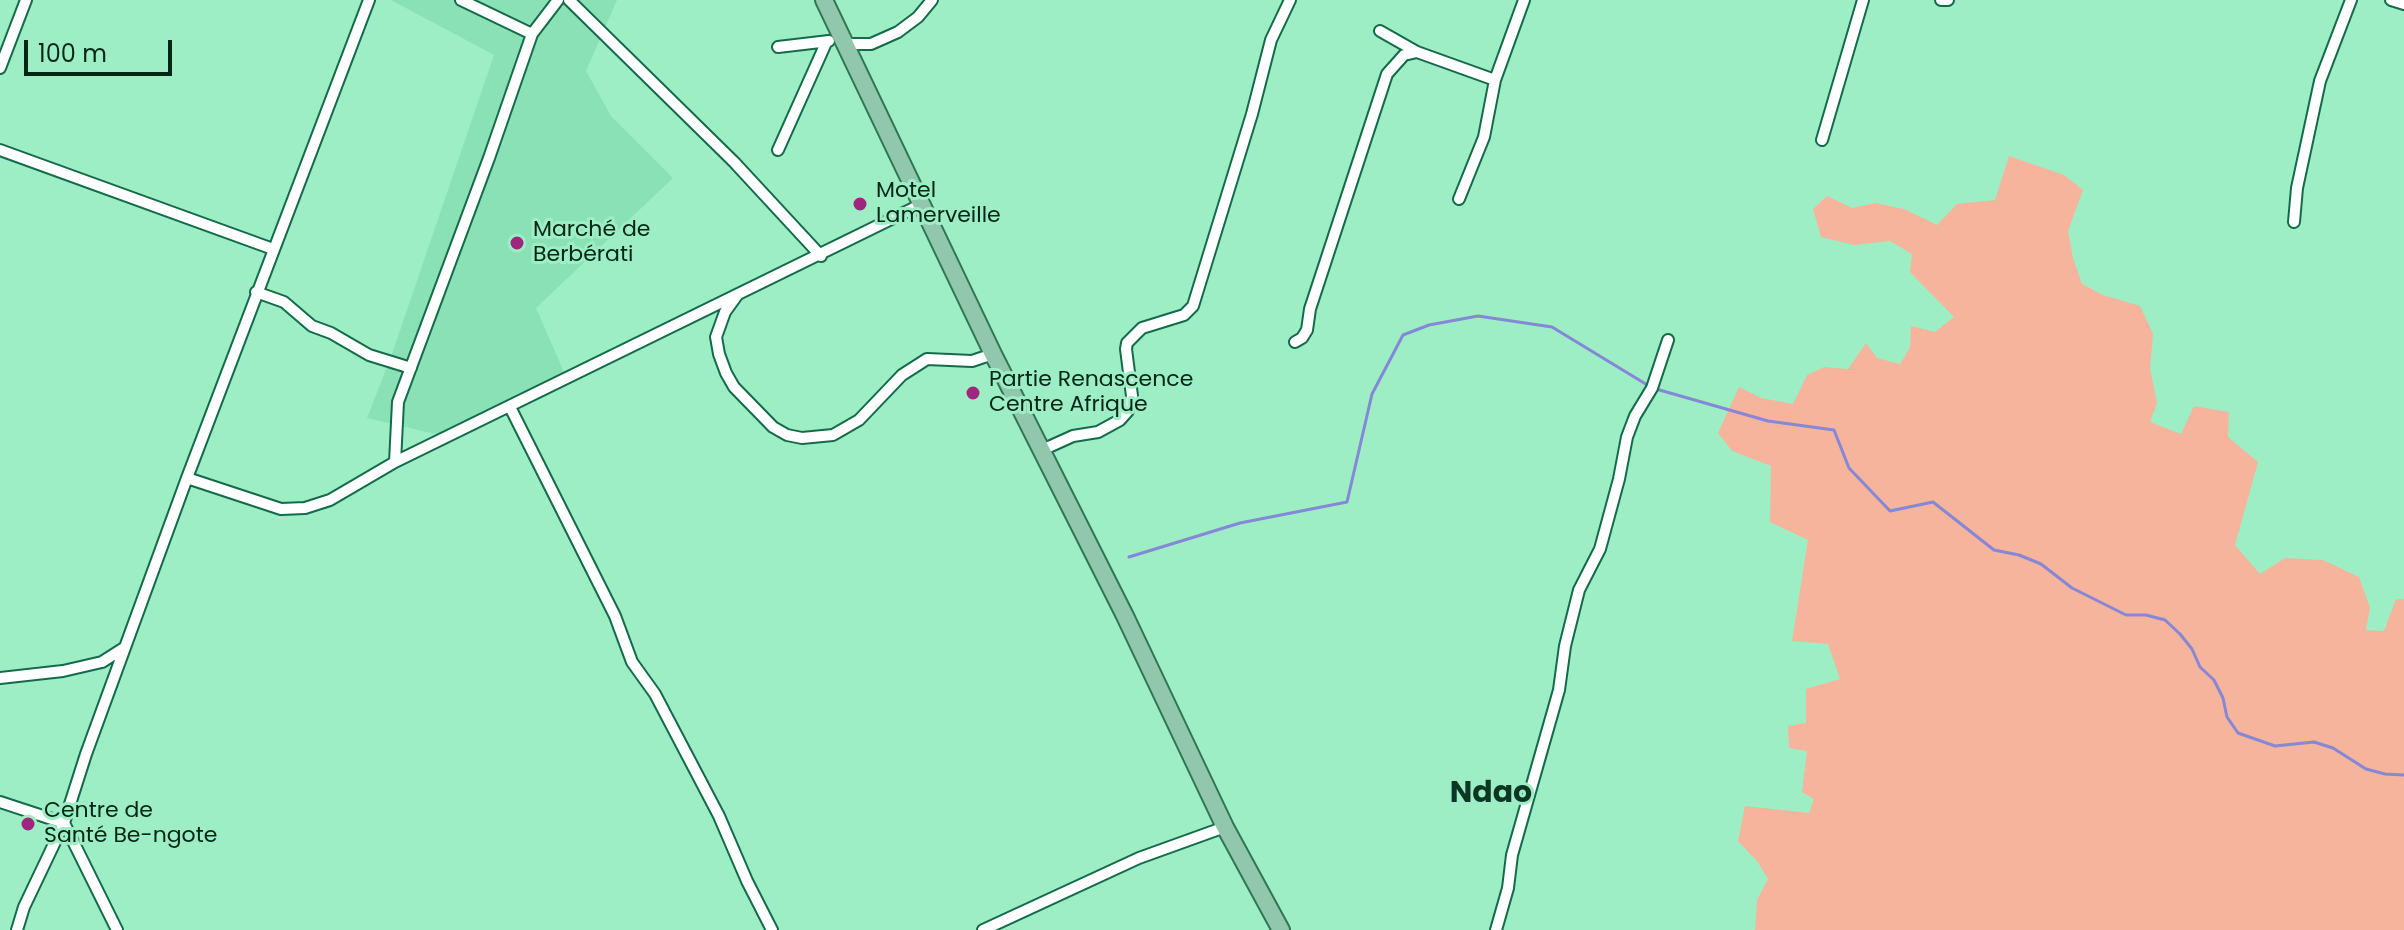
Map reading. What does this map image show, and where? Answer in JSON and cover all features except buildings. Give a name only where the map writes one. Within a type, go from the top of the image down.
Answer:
[{"type":"main road","points":[[824,0],[920,205],[1151,669],[1225,827],[1281,930]]},
{"type":"street","points":[[0,68],[26,0]]},
{"type":"street","points":[[17,930],[24,907],[64,823],[86,754],[187,478],[369,0]]},
{"type":"street","points":[[461,0],[532,34]]},
{"type":"street","points":[[395,462],[398,402],[532,34],[558,0]]},
{"type":"street","points":[[569,0],[726,153],[821,256]]},
{"type":"street","points":[[778,47],[843,39],[871,44],[898,32],[918,17],[932,0]]},
{"type":"street","points":[[1042,450],[1073,436],[1098,432],[1120,420],[1128,411],[1132,396],[1127,343],[1142,328],[1184,315],[1193,306],[1248,129],[1271,40],[1290,0]]},
{"type":"street","points":[[1459,199],[1484,137],[1495,80],[1524,0]]},
{"type":"street","points":[[1822,140],[1863,0]]},
{"type":"street","points":[[1941,0],[1948,0]]},
{"type":"street","points":[[2294,222],[2297,188],[2320,81],[2351,0]]},
{"type":"street","points":[[2391,0],[2404,4]]},
{"type":"street","points":[[1380,31],[1417,52],[1495,80]]},
{"type":"street","points":[[778,150],[826,43]]},
{"type":"street","points":[[1295,342],[1307,330],[1310,309],[1387,74],[1404,55],[1417,52]]},
{"type":"street","points":[[0,150],[273,249]]},
{"type":"street","points":[[187,478],[281,509],[305,508],[330,500],[395,462],[920,205]]},
{"type":"street","points":[[256,292],[284,302],[312,326],[369,355],[411,368]]},
{"type":"street","points":[[739,293],[725,312],[716,337],[719,354],[734,387],[773,427],[787,435],[802,438],[833,435],[859,420],[902,375],[927,359],[972,361],[993,354]]},
{"type":"street","points":[[1496,930],[1508,888],[1512,855],[1559,690],[1565,646],[1579,590],[1600,549],[1627,437],[1635,416],[1652,388],[1668,340]]},
{"type":"street","points":[[510,407],[615,616],[632,662],[655,694],[719,816],[772,930]]},
{"type":"street","points":[[0,678],[63,671],[102,662],[125,647]]},
{"type":"street","points":[[0,802],[64,823],[117,930]]},
{"type":"street","points":[[983,930],[1139,858],[1225,827]]},
{"type":"shaded area","name":"Marché de Berbérati","points":[[391,0],[617,0],[586,71],[611,116],[673,178],[536,308],[564,372],[448,437],[367,418],[392,354],[494,55]]},
{"type":"shaded area","points":[[2009,156],[2064,175],[2083,190],[2068,231],[2073,258],[2082,284],[2103,295],[2140,306],[2153,334],[2150,368],[2157,403],[2150,422],[2181,434],[2194,406],[2229,412],[2228,437],[2258,462],[2235,545],[2260,574],[2285,558],[2323,560],[2359,577],[2370,608],[2366,630],[2384,631],[2396,599],[2404,599],[2404,930],[1755,930],[1757,900],[1768,879],[1757,861],[1738,841],[1745,806],[1809,813],[1814,799],[1802,792],[1807,751],[1789,748],[1788,726],[1806,723],[1806,689],[1840,679],[1828,644],[1792,641],[1808,540],[1770,522],[1771,466],[1732,451],[1718,433],[1739,387],[1761,398],[1793,404],[1807,375],[1824,367],[1848,369],[1866,343],[1877,358],[1900,364],[1910,347],[1911,326],[1935,332],[1954,317],[1910,272],[1912,254],[1890,241],[1854,245],[1821,237],[1813,209],[1827,196],[1852,208],[1875,203],[1904,209],[1937,225],[1957,204],[1995,200]]},
{"type":"waterway","points":[[1129,557],[1240,523],[1347,502],[1372,394],[1403,335],[1429,325],[1478,316],[1552,327],[1649,386]]},
{"type":"waterway","points":[[1656,389],[1768,421],[1834,430],[1849,468],[1890,511],[1933,502],[1994,550],[2041,564],[2072,588],[2126,615],[2146,615],[2165,620],[2180,634],[2192,649],[2200,667],[2214,680],[2223,698],[2227,717],[2238,733],[2275,746],[2314,742],[2333,748],[2366,769],[2404,775]]},
{"type":"place","name":"Motel Lamerveille","points":[[860,204]]},
{"type":"place","name":"Marché de Berbérati","points":[[517,243]]},
{"type":"place","name":"Partie Renascence Centre Afrique","points":[[973,393]]},
{"type":"place","name":"Centre de Santé Be-ngote","points":[[28,824]]},
{"type":"district","name":"Ndao","points":[[1491,794]]}]
